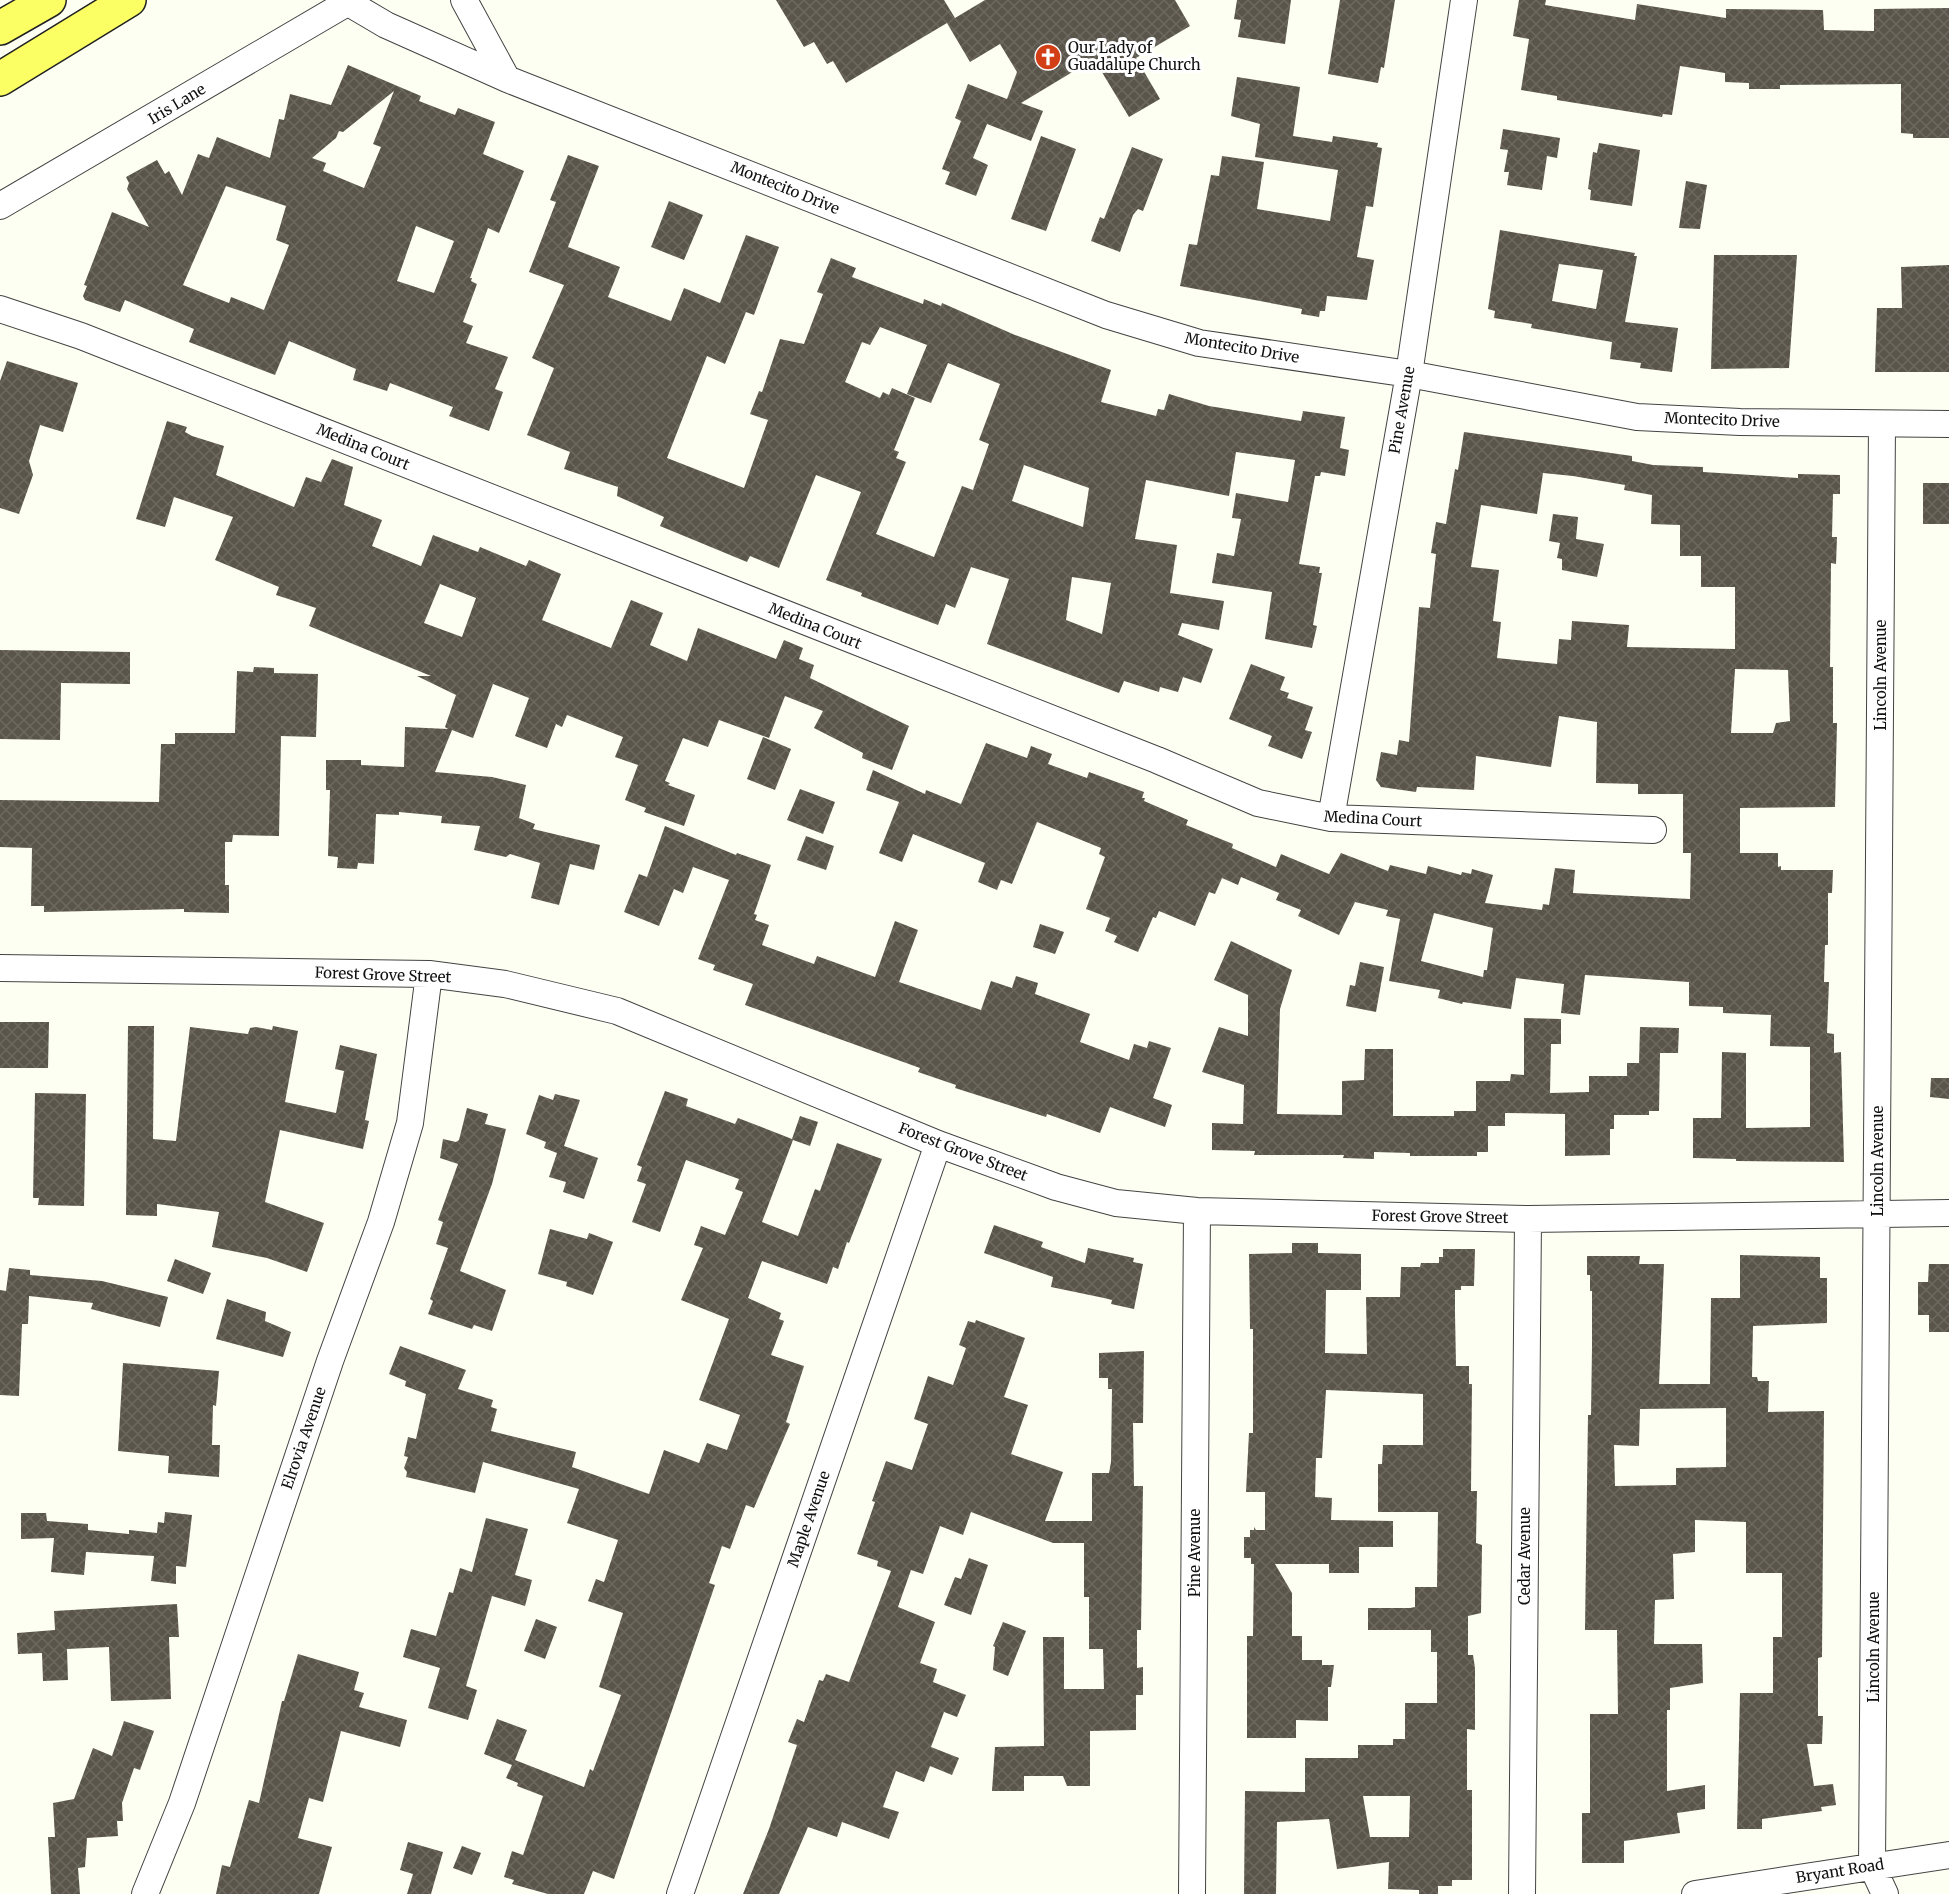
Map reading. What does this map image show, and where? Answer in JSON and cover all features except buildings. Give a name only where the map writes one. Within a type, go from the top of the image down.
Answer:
[{"type":"main road","points":[[0,28],[49,0]]},
{"type":"main road","points":[[0,79],[129,0]]},
{"type":"street","points":[[464,0],[507,78]]},
{"type":"street","name":"Pine Avenue","points":[[1331,818],[1409,374],[1464,0]]},
{"type":"street","name":"Montecito Drive","points":[[350,1],[386,25],[507,78],[1106,315],[1199,343],[1409,374],[1637,417],[1740,422],[1949,424]]},
{"type":"street","name":"Iris Lane","points":[[0,206],[350,1]]},
{"type":"street","name":"Medina Court","points":[[0,309],[124,353],[1157,760],[1258,803],[1331,818],[1653,830]]},
{"type":"street","name":"Lincoln Avenue","points":[[1882,424],[1872,1866],[1885,1894]]},
{"type":"street","name":"Forest Grove Street","points":[[0,968],[429,974],[505,984],[617,1011],[938,1144],[1056,1187],[1116,1203],[1197,1211],[1528,1219],[1877,1213],[1949,1214]]},
{"type":"street","name":"Elrovia Avenue","points":[[146,1894],[182,1803],[330,1361],[381,1222],[410,1123],[429,974]]},
{"type":"street","name":"Maple Avenue","points":[[680,1894],[938,1144]]},
{"type":"street","name":"Pine Avenue","points":[[1192,1894],[1197,1211]]},
{"type":"street","name":"Cedar Avenue","points":[[1522,1894],[1528,1219]]},
{"type":"street","name":"Bryant Road","points":[[1695,1894],[1949,1855]]},
{"type":"place","name":"Our Lady of Guadalupe Church","points":[[1048,57]]}]
